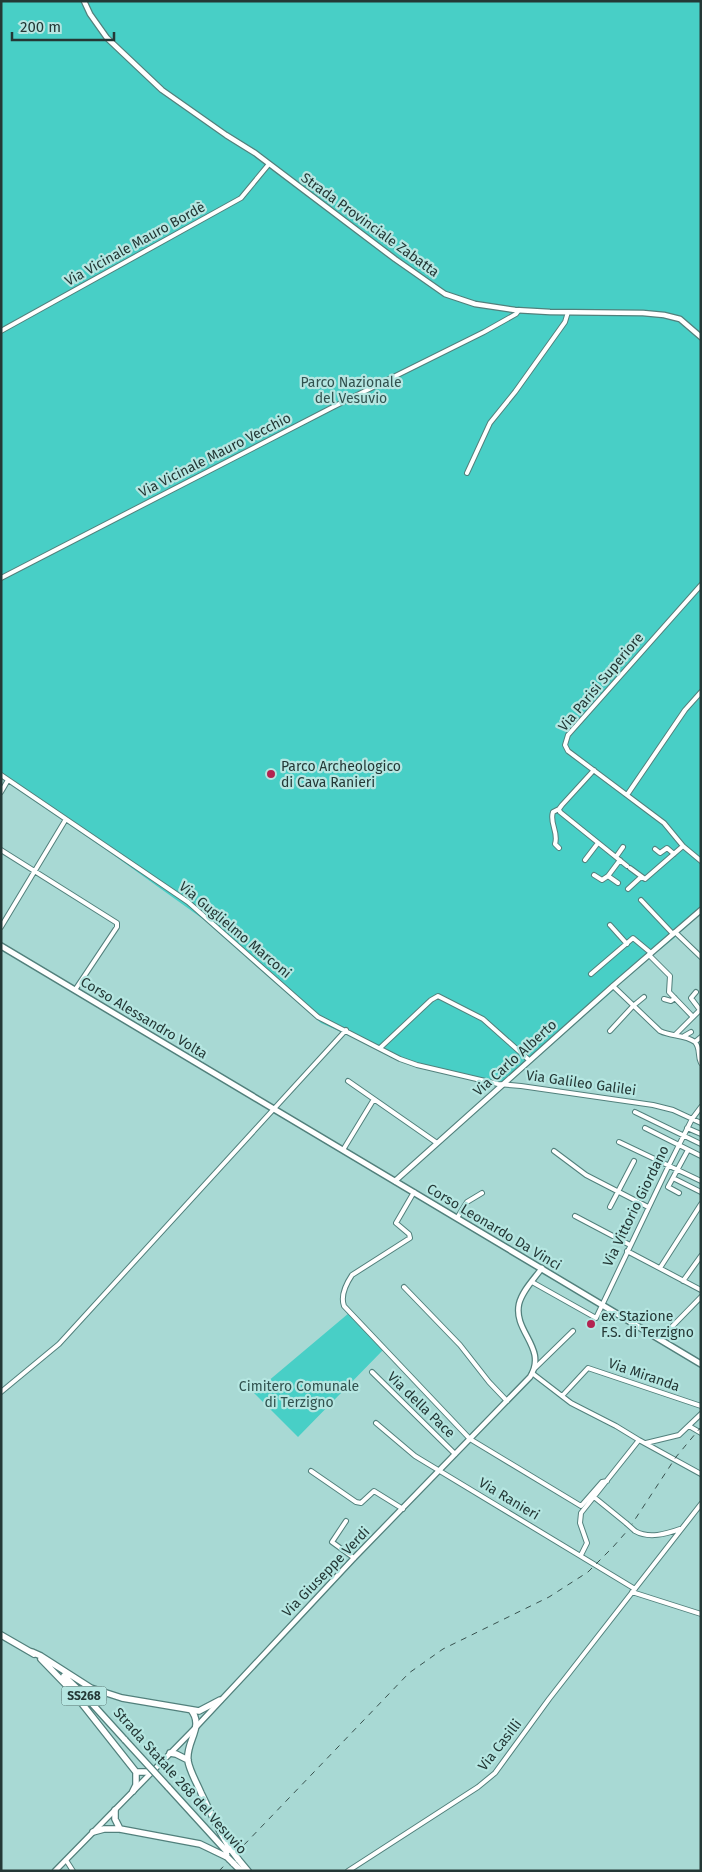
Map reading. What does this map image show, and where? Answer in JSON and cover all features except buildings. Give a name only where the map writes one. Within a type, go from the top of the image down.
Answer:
[{"type":"highway","name":"Strada Statale 268 del Vesuvio","points":[[1,1636],[32,1652],[78,1689],[229,1854]]},
{"type":"highway","points":[[32,1652],[78,1681],[106,1694],[199,1711],[220,1700]]},
{"type":"highway","points":[[39,1657],[72,1691],[136,1772],[136,1785],[133,1791]]},
{"type":"highway","points":[[190,1710],[195,1716],[196,1726],[190,1742],[188,1760],[229,1854],[244,1871]]},
{"type":"highway","points":[[170,1753],[188,1760]]},
{"type":"highway","points":[[136,1772],[152,1772]]},
{"type":"highway","points":[[115,1810],[114,1819],[120,1829]]},
{"type":"highway","points":[[93,1832],[104,1829],[120,1829],[200,1844],[229,1854]]},
{"type":"main road","name":"Corso Alessandro Volta","points":[[1,946],[274,1109]]},
{"type":"main road","name":"Corso Leonardo Da Vinci","points":[[274,1109],[701,1364]]},
{"type":"street","name":"Strada Provinciale Zabatta","points":[[84,1],[90,14],[107,38],[162,90],[269,164],[395,259],[445,294],[475,304],[519,310],[664,314],[680,319],[701,336]]},
{"type":"street","name":"Via Vicinale Mauro Bordè","points":[[1,331],[241,198],[269,164]]},
{"type":"street","name":"Via Vicinale Mauro Vecchio","points":[[1,578],[333,407],[484,332],[516,314],[519,310]]},
{"type":"street","points":[[467,473],[490,422],[515,392],[565,322],[568,312]]},
{"type":"street","name":"Via Parisi Superiore","points":[[700,859],[683,846],[664,823],[568,751],[565,745],[568,735],[701,585]]},
{"type":"street","points":[[627,795],[685,710],[701,692]]},
{"type":"street","points":[[559,848],[555,844],[556,829],[552,819],[553,812],[559,809],[594,770]]},
{"type":"street","name":"Via Guglielmo Marconi","points":[[1,775],[188,902],[318,1016],[380,1048]]},
{"type":"street","points":[[1,792],[8,780]]},
{"type":"street","points":[[559,809],[563,815],[645,879],[683,846]]},
{"type":"street","points":[[1,927],[66,819]]},
{"type":"street","points":[[585,860],[598,843]]},
{"type":"street","points":[[655,849],[660,853],[668,846],[674,854]]},
{"type":"street","points":[[616,857],[623,847]]},
{"type":"street","points":[[1,850],[36,870],[117,923],[117,927],[75,990]]},
{"type":"street","points":[[594,875],[602,880],[608,876],[620,860]]},
{"type":"street","points":[[608,876],[618,883]]},
{"type":"street","points":[[628,889],[641,877]]},
{"type":"street","points":[[641,900],[701,957]]},
{"type":"street","name":"Via Carlo Alberto","points":[[395,1181],[502,1084],[701,910]]},
{"type":"street","points":[[610,925],[627,944]]},
{"type":"street","points":[[591,974],[634,938],[670,976],[668,990],[692,1017]]},
{"type":"street","points":[[613,986],[660,1031],[666,1034],[684,1036],[695,1042],[699,1048],[701,1063]]},
{"type":"street","points":[[675,1035],[700,1010],[691,998],[696,992]]},
{"type":"street","points":[[380,1048],[438,996],[483,1019],[530,1060]]},
{"type":"street","points":[[610,1031],[644,997]]},
{"type":"street","points":[[664,999],[672,1001],[675,998]]},
{"type":"street","points":[[681,1013],[684,1009]]},
{"type":"street","points":[[1,1392],[59,1344],[346,1030]]},
{"type":"street","points":[[684,1036],[691,1032]]},
{"type":"street","points":[[695,1042],[701,1037]]},
{"type":"street","name":"Via Galileo Galilei","points":[[380,1048],[400,1059],[417,1065],[502,1084],[653,1105],[673,1110],[701,1123]]},
{"type":"street","points":[[348,1081],[437,1143]]},
{"type":"street","points":[[343,1150],[374,1099]]},
{"type":"street","name":"Via Vittorio Giordano","points":[[602,1304],[668,1165],[692,1119],[701,1107]]},
{"type":"street","points":[[635,1112],[701,1144]]},
{"type":"street","points":[[645,1128],[700,1155]]},
{"type":"street","points":[[687,1128],[701,1134]]},
{"type":"street","points":[[619,1142],[701,1181]]},
{"type":"street","name":"Via Vittorio Giordano","points":[[679,1193],[668,1187],[688,1150]]},
{"type":"street","points":[[554,1151],[586,1175],[648,1207]]},
{"type":"street","points":[[610,1207],[634,1161]]},
{"type":"street","points":[[673,1178],[701,1192]]},
{"type":"street","points":[[414,1192],[396,1222],[410,1234],[408,1240],[352,1275],[347,1282],[343,1303],[348,1311],[470,1439],[581,1506],[602,1482],[607,1481]]},
{"type":"street","points":[[458,1218],[467,1202],[482,1193]]},
{"type":"street","points":[[660,1268],[701,1204]]},
{"type":"street","points":[[575,1216],[630,1245]]},
{"type":"street","points":[[627,1251],[701,1290]]},
{"type":"street","points":[[683,1281],[701,1256]]},
{"type":"street","points":[[533,1371],[536,1355],[519,1318],[518,1311],[520,1300],[542,1268]]},
{"type":"street","points":[[532,1282],[596,1318],[602,1304]]},
{"type":"street","points":[[404,1286],[460,1345],[489,1382],[507,1401]]},
{"type":"street","points":[[660,1339],[701,1298]]},
{"type":"street","points":[[533,1371],[573,1331]]},
{"type":"street","name":"Via Miranda","points":[[562,1396],[588,1368],[701,1406]]},
{"type":"street","points":[[533,1371],[571,1403],[701,1474]]},
{"type":"street","name":"Via Giuseppe Verdi","points":[[55,1871],[507,1401],[533,1371]]},
{"type":"street","name":"Via della Pace","points":[[372,1372],[456,1454]]},
{"type":"street","points":[[646,1443],[676,1436],[701,1414]]},
{"type":"street","name":"Via Ranieri","points":[[376,1423],[409,1452],[581,1555],[633,1591],[701,1614]]},
{"type":"street","points":[[689,1426],[701,1433]]},
{"type":"street","points":[[581,1555],[587,1543],[580,1523],[581,1513],[639,1440]]},
{"type":"street","points":[[311,1471],[356,1502],[361,1503],[374,1491],[403,1509]]},
{"type":"street","points":[[594,1496],[635,1531],[645,1535],[652,1536],[682,1528]]},
{"type":"street","name":"Via Casilli","points":[[348,1871],[478,1787],[495,1773],[549,1699],[701,1504]]},
{"type":"street","points":[[696,1510],[701,1514]]},
{"type":"street","points":[[346,1521],[332,1542],[354,1558]]},
{"type":"street","points":[[66,1860],[72,1871]]},
{"type":"green space","name":"Parco Nazionale del Vesuvio","points":[[1,1],[701,1],[701,913],[673,939],[615,986],[614,990],[504,1085],[494,1085],[393,1058],[379,1049],[321,1023],[203,919],[1,778]]},
{"type":"green space","name":"Cimitero Comunale di Terzigno","points":[[349,1313],[384,1349],[298,1437],[254,1393]]},
{"type":"railway","points":[[219,1871],[409,1673],[443,1649],[549,1597],[588,1572],[628,1530],[676,1457],[701,1427]]},
{"type":"place","name":"Parco Archeologico di Cava Ranieri","points":[[271,774]]},
{"type":"place","name":"ex Stazione F.S. di Terzigno","points":[[591,1324]]}]
